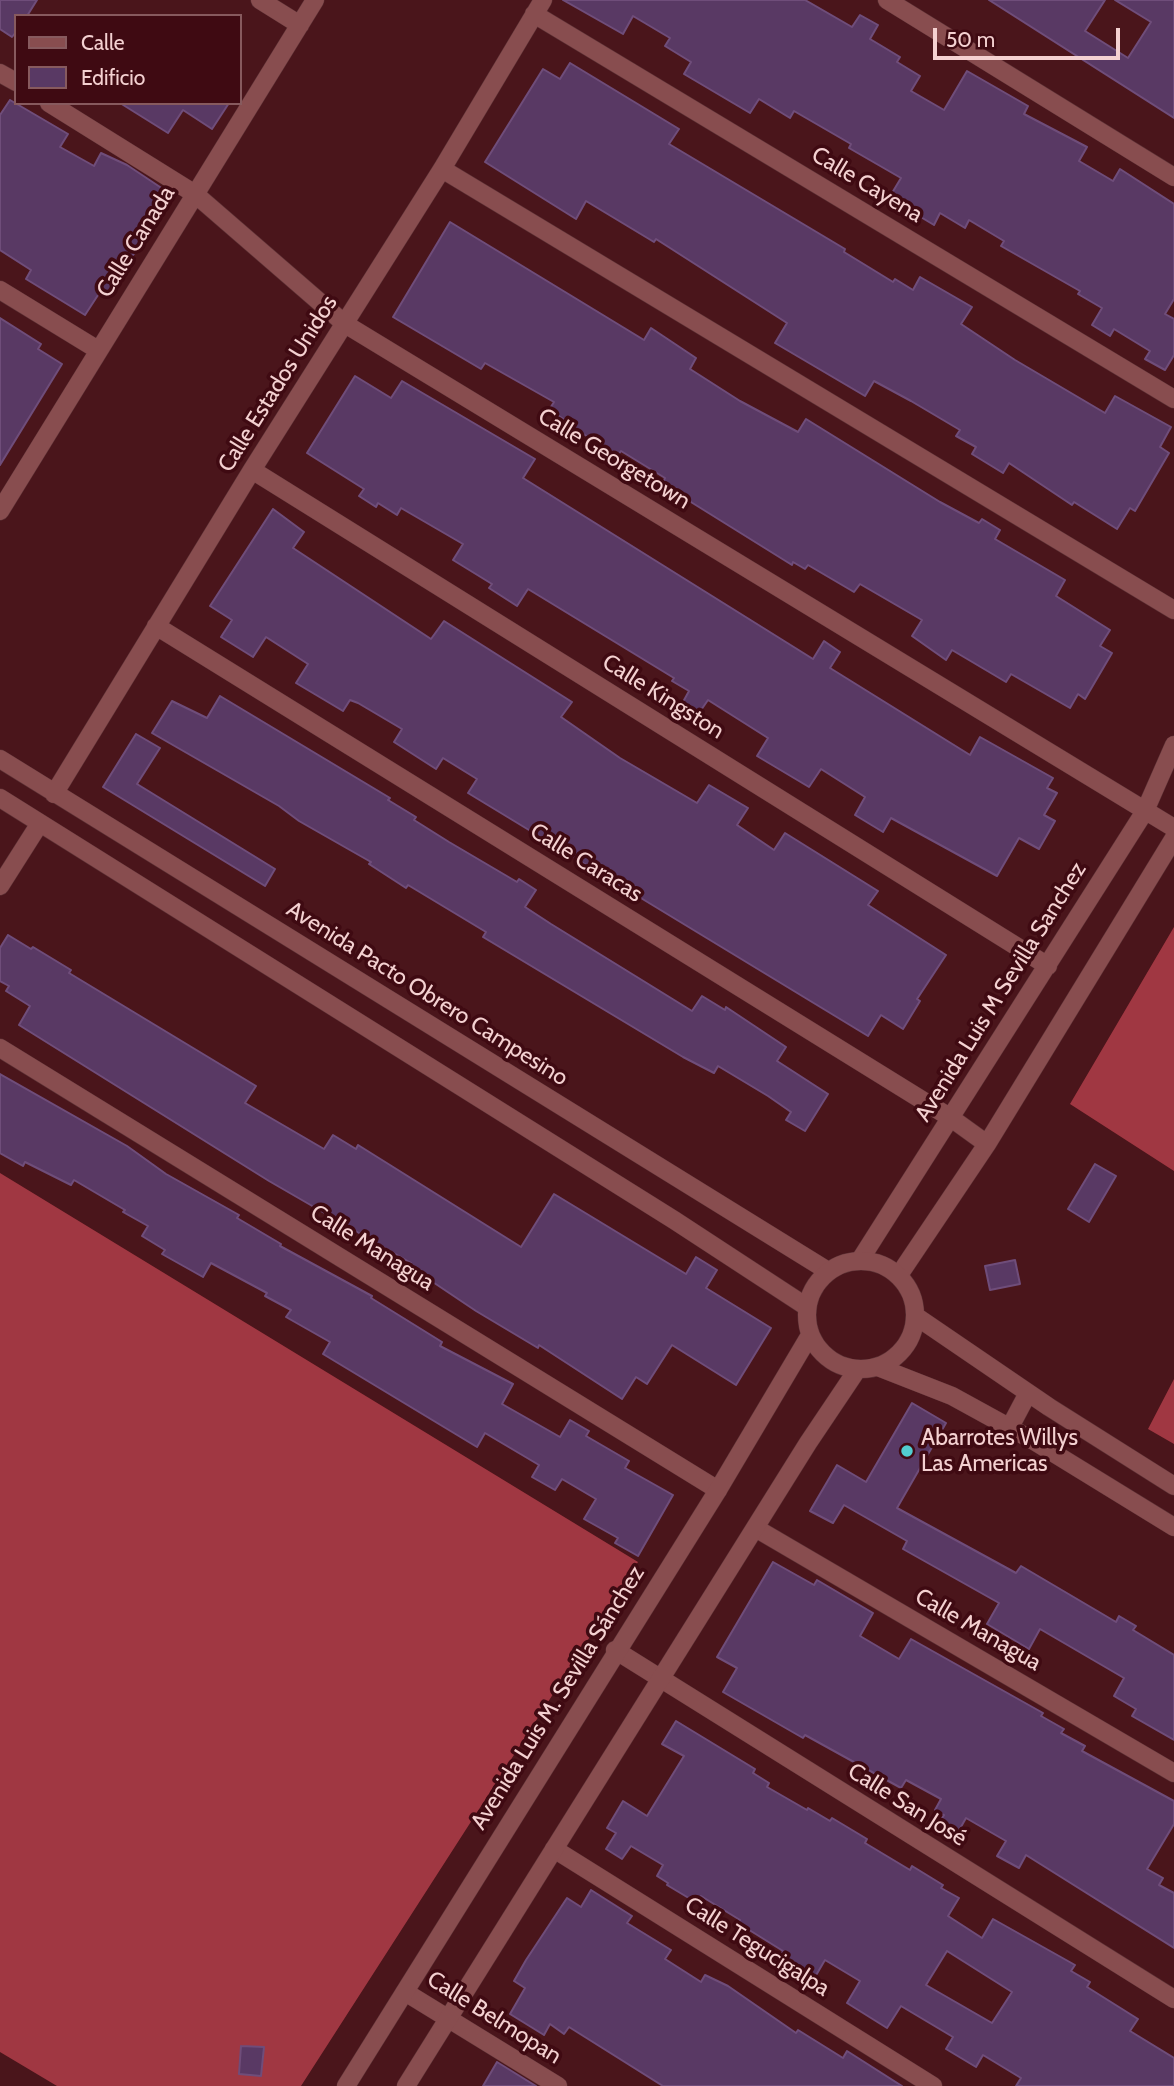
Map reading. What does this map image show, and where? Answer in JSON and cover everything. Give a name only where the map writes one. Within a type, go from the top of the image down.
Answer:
[{"type":"street","points":[[260,0],[300,25]]},
{"type":"street","name":"Calle Canada","points":[[0,511],[315,0]]},
{"type":"street","points":[[887,0],[1174,177]]},
{"type":"street","name":"Calle Estados Unidos","points":[[54,794],[252,470],[442,169],[539,7]]},
{"type":"street","name":"Calle Cayena","points":[[539,7],[1174,398]]},
{"type":"street","name":"Calle Georgetown","points":[[52,105],[195,194],[345,324],[1174,828]]},
{"type":"street","points":[[442,169],[1174,610]]},
{"type":"street","points":[[0,290],[98,350]]},
{"type":"street","name":"Calle Kingston","points":[[252,470],[1048,966]]},
{"type":"street","name":"Calle Caracas","points":[[156,626],[951,1118],[987,1144]]},
{"type":"street","name":"Avenida Luis M Sevilla Sanchez","points":[[860,1260],[1144,811],[1174,745]]},
{"type":"street","name":"Avenida Pacto Obrero Campesino","points":[[0,760],[828,1271]]},
{"type":"street","points":[[0,799],[674,1220],[807,1307]]},
{"type":"street","points":[[0,886],[40,823]]},
{"type":"street","points":[[899,1275],[987,1144],[1174,838]]},
{"type":"street","name":"Calle Managua","points":[[0,1048],[718,1490]]},
{"type":"street","points":[[860,1260],[881,1263],[899,1275],[913,1294],[917,1317],[911,1339],[897,1357],[878,1367],[858,1370],[837,1364],[821,1352],[810,1335],[807,1307],[814,1287],[828,1271],[843,1263],[860,1260]]},
{"type":"street","points":[[917,1317],[1028,1393],[1174,1486]]},
{"type":"street","name":"Avenida Luis M. Sevilla Sánchez","points":[[346,2086],[615,1650],[718,1490],[810,1335]]},
{"type":"street","points":[[878,1367],[952,1396],[1010,1427],[1174,1527]]},
{"type":"street","points":[[406,2086],[757,1529],[808,1443],[858,1370]]},
{"type":"street","points":[[1010,1427],[1028,1393]]},
{"type":"street","name":"Calle Managua","points":[[757,1529],[1174,1773]]},
{"type":"street","name":"Calle San José","points":[[615,1650],[1174,1999]]},
{"type":"street","name":"Calle Tegucigalpa","points":[[554,1849],[933,2086]]},
{"type":"street","name":"Calle Belmopan","points":[[405,1992],[558,2086]]},
{"type":"shaded area","points":[[1174,927],[1174,1171],[1070,1104]]},
{"type":"shaded area","points":[[0,1173],[638,1562],[301,2086],[57,2086],[0,2052]]},
{"type":"shaded area","points":[[1174,1379],[1174,1444],[1148,1429]]},
{"type":"building","points":[[0,0],[37,0],[28,14],[14,14],[12,37],[0,29]]},
{"type":"building","points":[[563,0],[805,0],[852,27],[860,15],[878,25],[870,39],[900,57],[897,62],[920,76],[911,91],[944,110],[967,71],[1028,106],[1024,114],[1087,147],[1079,161],[1113,181],[1120,169],[1174,204],[1174,299],[1165,314],[1174,319],[1174,355],[1165,370],[1145,359],[1150,351],[1114,329],[1110,336],[1092,325],[1102,308],[1078,294],[1080,291],[1001,246],[1004,241],[969,220],[965,228],[940,213],[934,225],[889,198],[901,178],[849,148],[851,144],[794,111],[790,118],[759,99],[750,113],[684,74],[691,62],[665,46],[670,38],[633,16],[623,34]]},
{"type":"building","points":[[989,0],[1105,0],[1085,31],[1128,58],[1151,22],[1115,0],[1174,0],[1174,118]]},
{"type":"building","points":[[570,63],[679,129],[669,144],[845,249],[844,252],[893,282],[895,279],[913,290],[920,277],[972,307],[961,324],[1015,360],[1105,413],[1115,396],[1171,427],[1160,447],[1169,453],[1135,511],[1130,508],[1117,529],[1074,502],[1072,505],[1009,463],[1003,473],[972,454],[976,447],[956,436],[960,430],[911,401],[874,381],[865,396],[775,343],[787,323],[656,239],[654,242],[586,201],[576,219],[485,162],[543,69],[560,79]]},
{"type":"building","points":[[10,100],[14,105],[19,105],[68,134],[60,147],[94,166],[101,153],[127,165],[163,189],[147,214],[154,219],[125,269],[107,297],[100,292],[85,315],[26,279],[31,270],[0,250],[0,115]]},
{"type":"building","points":[[123,105],[228,105],[212,129],[183,110],[168,133]]},
{"type":"building","points":[[450,222],[644,340],[651,328],[696,358],[690,369],[740,401],[798,432],[806,419],[940,502],[979,523],[982,519],[1000,530],[995,539],[1065,580],[1056,596],[1110,630],[1100,646],[1112,653],[1085,699],[1078,694],[1070,708],[1011,674],[1006,682],[952,650],[946,660],[912,636],[922,620],[860,584],[854,592],[808,565],[805,569],[793,562],[792,565],[662,484],[665,478],[621,451],[618,455],[565,423],[567,421],[549,410],[554,402],[485,363],[481,369],[393,317]]},
{"type":"building","points":[[0,318],[41,344],[38,349],[62,364],[0,465]]},
{"type":"building","points":[[355,376],[391,398],[402,381],[535,459],[523,478],[813,659],[824,641],[840,652],[830,668],[970,755],[980,737],[1053,778],[1047,788],[1057,793],[1044,815],[1055,821],[1039,849],[1019,838],[997,876],[891,818],[883,832],[855,815],[865,797],[821,769],[809,787],[757,756],[768,738],[708,700],[699,713],[683,702],[689,691],[672,681],[674,678],[528,589],[517,606],[489,588],[492,584],[453,560],[463,544],[401,508],[397,515],[378,503],[376,507],[359,496],[364,489],[307,453]]},
{"type":"building","points":[[273,509],[304,532],[293,548],[431,639],[444,621],[572,702],[561,717],[620,758],[697,803],[709,785],[748,808],[737,825],[774,850],[785,833],[878,891],[868,905],[946,955],[917,999],[920,1001],[903,1029],[881,1015],[868,1036],[468,793],[477,779],[443,758],[436,769],[394,742],[402,729],[350,700],[343,711],[296,683],[308,664],[266,637],[253,657],[221,637],[232,620],[210,606]]},
{"type":"building","points":[[220,696],[390,798],[388,800],[416,817],[414,820],[449,842],[517,882],[519,879],[536,890],[525,907],[551,924],[692,1011],[702,996],[725,1010],[726,1007],[786,1047],[777,1061],[828,1094],[805,1131],[786,1120],[791,1112],[768,1096],[718,1066],[714,1073],[683,1057],[483,937],[486,932],[408,885],[406,888],[369,864],[371,862],[152,733],[172,701],[207,718]]},
{"type":"building","points":[[136,734],[160,748],[137,784],[275,869],[265,886],[103,787]]},
{"type":"building","points":[[8,935],[71,970],[69,973],[256,1086],[245,1103],[324,1149],[333,1135],[356,1149],[358,1145],[521,1247],[554,1194],[686,1274],[696,1257],[717,1270],[706,1288],[771,1328],[736,1385],[672,1345],[647,1384],[636,1377],[622,1399],[539,1345],[538,1348],[476,1311],[409,1266],[411,1263],[269,1181],[19,1025],[30,1006],[6,991],[9,986],[0,981],[0,948]]},
{"type":"building","points":[[0,1074],[127,1146],[166,1174],[239,1215],[237,1218],[281,1244],[280,1246],[372,1296],[371,1298],[442,1342],[440,1346],[513,1384],[502,1404],[560,1437],[570,1420],[589,1431],[586,1436],[629,1461],[625,1468],[673,1495],[638,1556],[615,1543],[618,1538],[584,1519],[596,1499],[562,1479],[555,1490],[532,1477],[539,1465],[485,1433],[477,1447],[323,1354],[330,1342],[286,1317],[291,1310],[265,1296],[267,1293],[211,1263],[203,1277],[162,1254],[165,1250],[142,1236],[148,1226],[123,1212],[125,1210],[74,1180],[71,1185],[25,1162],[23,1166],[0,1153]]},
{"type":"building","points":[[1095,1164],[1116,1176],[1089,1222],[1068,1209]]},
{"type":"building","points":[[1015,1260],[1020,1284],[990,1290],[985,1266]]},
{"type":"building","points":[[912,1403],[946,1423],[897,1508],[1016,1573],[1021,1566],[1116,1622],[1119,1616],[1136,1626],[1133,1630],[1174,1655],[1174,1740],[1132,1716],[1136,1709],[1114,1696],[1124,1678],[1040,1629],[1029,1649],[987,1624],[999,1603],[903,1549],[907,1541],[844,1505],[833,1523],[810,1511],[837,1465],[866,1482]]},
{"type":"building","points":[[773,1562],[814,1585],[817,1580],[873,1613],[860,1636],[899,1659],[911,1639],[1043,1713],[1041,1716],[1064,1729],[1061,1733],[1085,1746],[1082,1751],[1174,1801],[1174,1824],[1147,1869],[1163,1878],[1159,1885],[1174,1893],[1174,1948],[1026,1855],[1019,1868],[997,1856],[1006,1841],[966,1818],[953,1841],[935,1830],[944,1815],[935,1810],[941,1799],[906,1780],[901,1788],[805,1735],[803,1738],[723,1692],[737,1668],[717,1657]]},
{"type":"building","points":[[676,1721],[755,1769],[753,1773],[769,1783],[767,1787],[830,1821],[832,1818],[867,1839],[865,1843],[910,1870],[912,1866],[943,1885],[941,1888],[959,1898],[948,1916],[982,1938],[993,1919],[1075,1965],[1071,1971],[1090,1982],[1087,1987],[1138,2019],[1130,2031],[1174,2058],[1174,2086],[1016,2086],[1021,2078],[983,2055],[976,2067],[946,2049],[953,2037],[901,2006],[887,2028],[847,2003],[860,1981],[825,1960],[815,1977],[780,1956],[783,1951],[738,1923],[740,1920],[701,1896],[697,1903],[667,1885],[668,1883],[657,1876],[663,1865],[631,1846],[622,1859],[606,1849],[616,1833],[607,1828],[623,1801],[647,1816],[684,1756],[662,1744]],"holes":[[[947,1951],[1012,1992],[992,2023],[926,1985]]]},
{"type":"building","points":[[591,1890],[632,1916],[627,1923],[671,1950],[665,1959],[701,1982],[705,1975],[728,1986],[796,2033],[798,2030],[843,2058],[847,2051],[902,2086],[663,2086],[569,2027],[564,2034],[550,2024],[544,2035],[510,2014],[525,1988],[514,1981],[526,1960],[567,1898],[581,1907]]},
{"type":"building","points":[[241,2046],[264,2047],[261,2076],[239,2074]]},
{"type":"building","points":[[497,2062],[536,2086],[483,2086]]},
{"type":"place","name":"Abarrotes Willys Las Americas","points":[[907,1451]]}]
